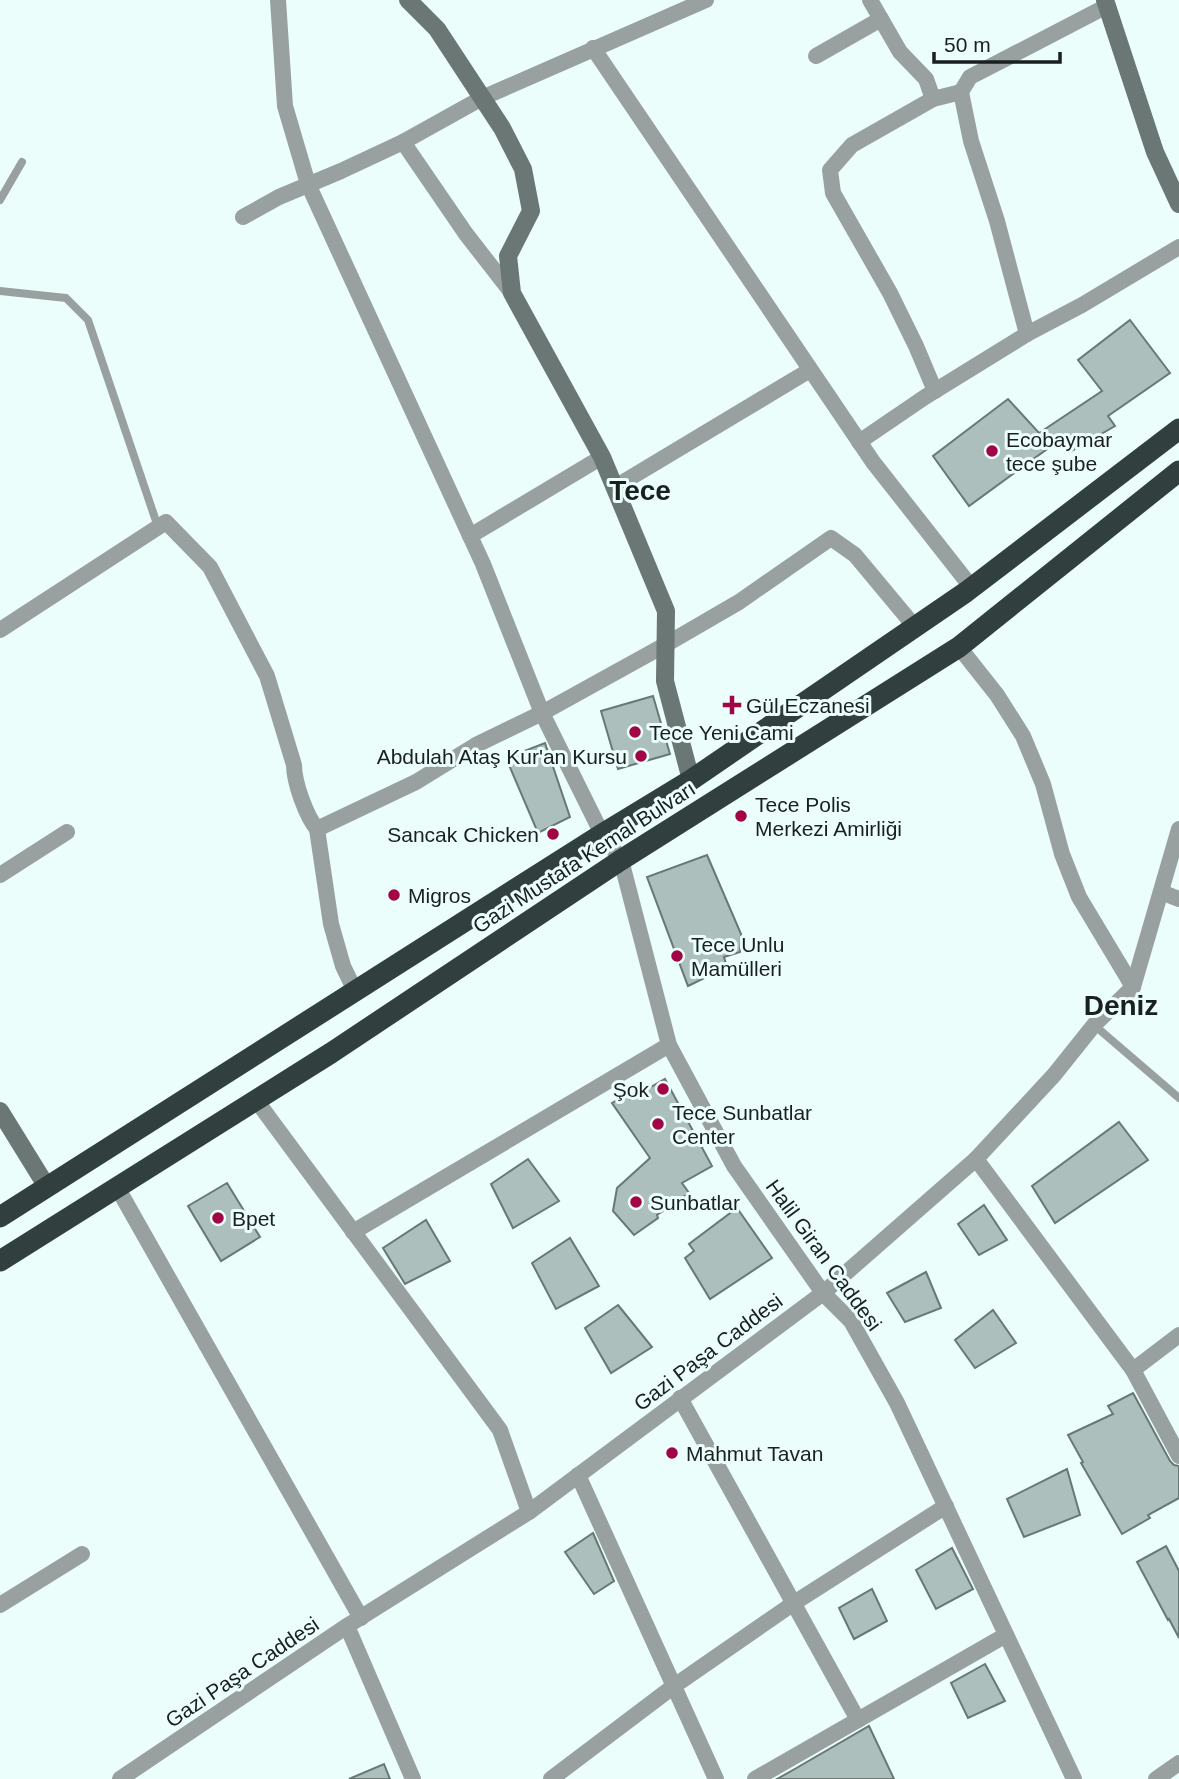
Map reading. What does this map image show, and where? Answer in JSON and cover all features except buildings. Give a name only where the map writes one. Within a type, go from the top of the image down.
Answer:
[{"type":"highway","name":"Gazi Mustafa Kemal Bulvarı","points":[[0,1217],[691,780],[972,588],[1179,429]]},
{"type":"highway","name":"Gazi Mustafa Kemal Bulvarı","points":[[0,1261],[331,1053],[621,860],[959,647],[1179,471]]},
{"type":"street","points":[[278,0],[285,106],[308,184],[483,564],[542,713],[603,834],[621,860]]},
{"type":"street","points":[[408,0],[437,29],[502,128],[523,169],[531,211],[508,256],[512,293]]},
{"type":"street","points":[[243,218],[279,197],[403,142],[482,98],[706,0]]},
{"type":"street","points":[[870,0],[900,52],[926,79],[933,99]]},
{"type":"street","points":[[1027,334],[997,221],[971,141],[961,92],[970,77],[1106,3],[1155,152],[1179,204]]},
{"type":"street","points":[[816,56],[881,19]]},
{"type":"street","points":[[593,48],[873,463],[972,588]]},
{"type":"street","points":[[935,391],[890,293],[833,193],[830,170],[852,145],[933,99],[961,92]]},
{"type":"street","points":[[403,142],[466,234],[512,293],[602,457],[666,611],[665,681],[691,780]]},
{"type":"street","points":[[859,442],[1027,334],[1082,305],[1179,247]]},
{"type":"street","points":[[615,487],[810,370]]},
{"type":"street","points":[[470,536],[602,457]]},
{"type":"street","points":[[0,630],[166,522],[210,567],[267,676],[294,765],[294,775],[310,821],[317,829],[331,924],[343,966],[355,991]]},
{"type":"street","points":[[317,829],[416,782],[476,745],[542,713],[665,645],[739,601],[831,538],[855,555],[915,627]]},
{"type":"street","points":[[959,647],[997,695],[1023,736],[1043,784],[1062,854],[1079,897],[1133,987]]},
{"type":"street","name":"Gazi Paşa Caddesi","points":[[120,1779],[354,1622],[529,1512],[823,1293],[976,1159],[1054,1074],[1094,1025],[1133,987],[1179,829]]},
{"type":"street","points":[[0,875],[67,832]]},
{"type":"street","name":"Halil Giran Caddesi","points":[[621,860],[669,1045],[734,1166],[823,1293],[851,1321],[897,1403],[1074,1779]]},
{"type":"street","points":[[1161,892],[1179,899]]},
{"type":"street","points":[[354,1232],[669,1045]]},
{"type":"street","points":[[256,1100],[500,1430],[529,1512]]},
{"type":"street","points":[[0,1111],[47,1187]]},
{"type":"street","points":[[976,1159],[1133,1370],[1179,1456]]},
{"type":"street","points":[[117,1187],[354,1622],[413,1779]]},
{"type":"street","points":[[1133,1370],[1179,1335]]},
{"type":"street","points":[[680,1398],[858,1720]]},
{"type":"street","points":[[578,1475],[716,1779]]},
{"type":"street","points":[[551,1779],[674,1686],[794,1603],[946,1506]]},
{"type":"street","points":[[0,1605],[82,1554]]},
{"type":"street","points":[[755,1779],[1006,1635]]},
{"type":"street","points":[[1156,1779],[1179,1763]]},
{"type":"lane","points":[[0,200],[22,162]]},
{"type":"lane","points":[[0,291],[66,298],[88,320],[158,527]]},
{"type":"lane","points":[[1094,1025],[1179,1098]]},
{"type":"place","name":"Ecobaymar tece şube","points":[[992,451]]},
{"type":"place","name":"Gül Eczanesi","points":[[732,705]]},
{"type":"place","name":"Tece Yeni Cami","points":[[635,732]]},
{"type":"place","name":"Abdulah Ataş Kur'an Kursu","points":[[641,756]]},
{"type":"place","name":"Tece Polis Merkezi Amirliği","points":[[741,816]]},
{"type":"place","name":"Sancak Chicken","points":[[553,834]]},
{"type":"place","name":"Migros","points":[[394,895]]},
{"type":"place","name":"Tece Unlu Mamülleri","points":[[677,956]]},
{"type":"place","name":"Şok","points":[[663,1089]]},
{"type":"place","name":"Tece Sunbatlar Center","points":[[658,1124]]},
{"type":"place","name":"Sunbatlar","points":[[636,1202]]},
{"type":"place","name":"Bpet","points":[[218,1218]]},
{"type":"place","name":"Mahmut Tavan","points":[[672,1453]]},
{"type":"district","name":"Tece","points":[[640,490]]},
{"type":"district","name":"Deniz","points":[[1121,1005]]}]
